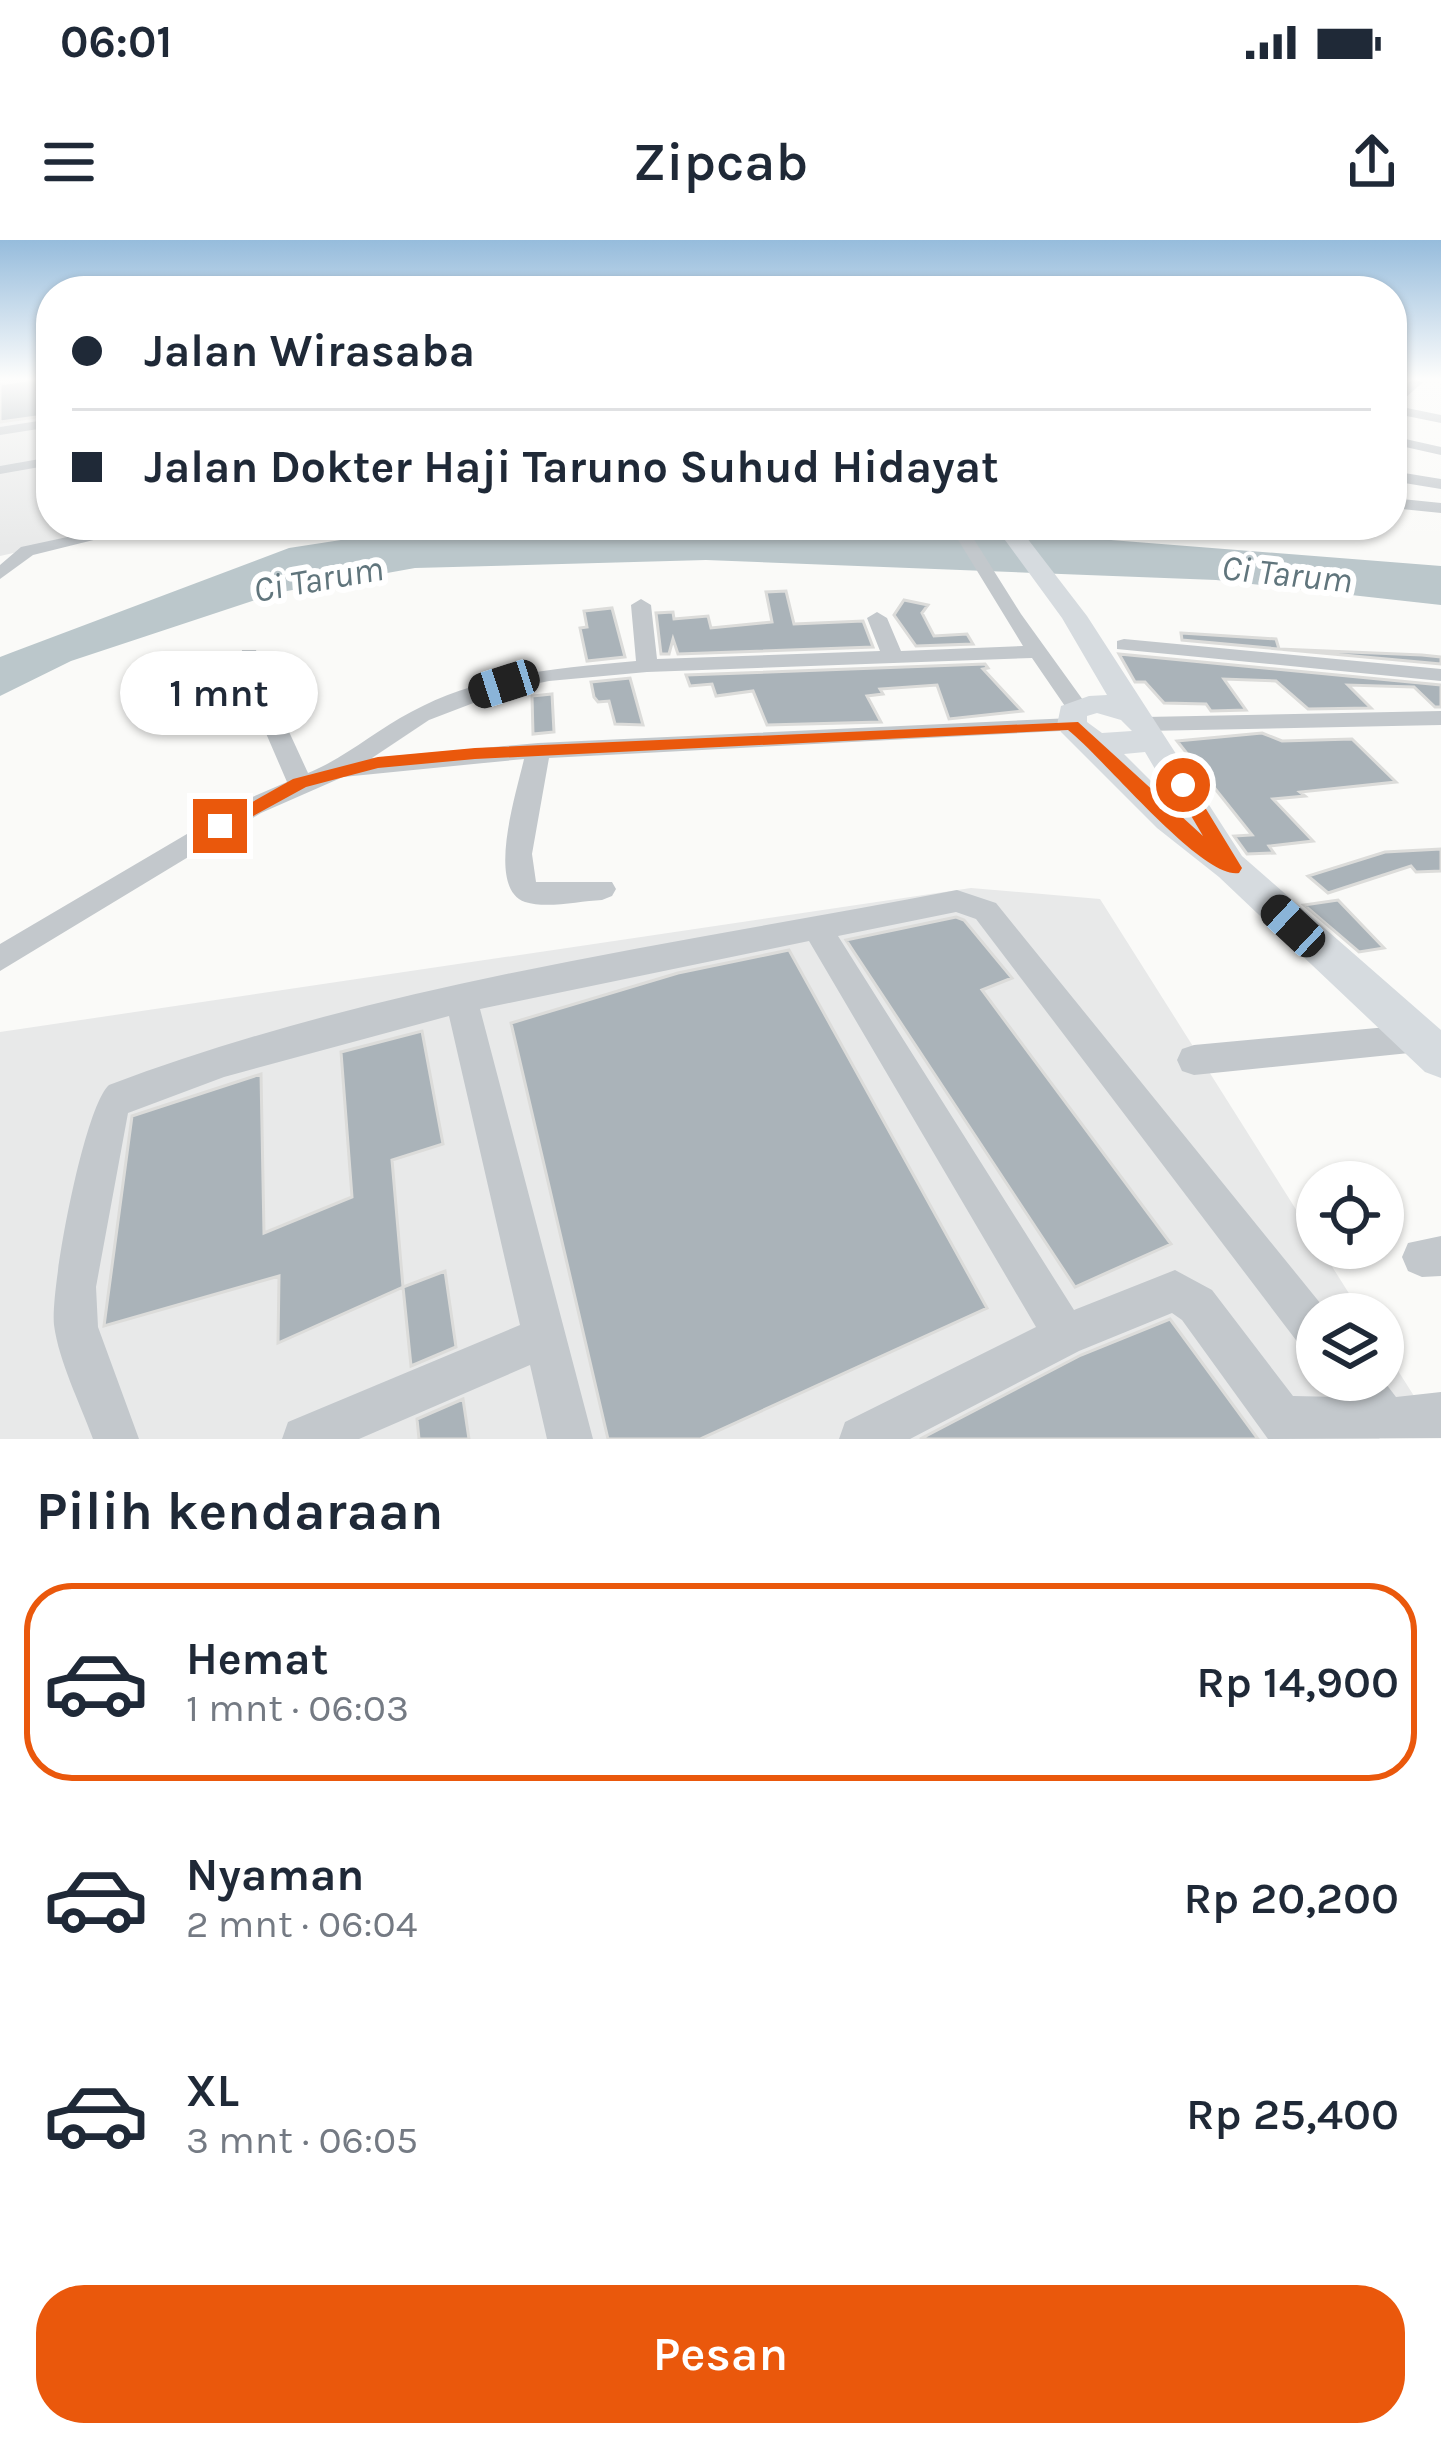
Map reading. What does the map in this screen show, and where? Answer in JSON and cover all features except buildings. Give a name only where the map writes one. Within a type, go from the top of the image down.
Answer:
[{"type":"main road","points":[[996,540],[1061,615],[1142,724],[1232,868]]},
{"type":"main road","points":[[1014,540],[1061,615],[1091,684],[1082,720]]},
{"type":"main road","points":[[1082,720],[1109,704],[1142,724]]},
{"type":"main road","points":[[1082,720],[1168,820],[1232,868],[1430,1048]]},
{"type":"street","points":[[1407,443],[1441,451]]},
{"type":"street","points":[[0,470],[36,463]]},
{"type":"street","points":[[1407,478],[1441,484]]},
{"type":"street","points":[[1407,505],[1441,508]]},
{"type":"street","points":[[0,548],[36,540]]},
{"type":"street","points":[[0,574],[27,551],[77,540]]},
{"type":"street","points":[[966,540],[1082,720]]},
{"type":"street","points":[[641,605],[647,666]]},
{"type":"street","points":[[877,618],[893,659]]},
{"type":"street","points":[[1124,645],[1441,675]]},
{"type":"street","points":[[338,770],[421,715],[456,700],[550,675],[647,666],[1036,652]]},
{"type":"street","points":[[249,654],[251,673],[299,783]]},
{"type":"street","points":[[1142,724],[1441,718]]},
{"type":"street","points":[[4,950],[234,818],[299,783],[338,770],[538,750],[1082,720]]},
{"type":"street","points":[[538,750],[518,854],[522,887],[532,892],[602,889]]},
{"type":"street","points":[[116,1439],[76,1327],[75,1287],[114,1103],[185,1074],[461,998],[957,902],[986,911],[1296,1306]]},
{"type":"street","points":[[818,929],[1065,1335]]},
{"type":"street","points":[[461,998],[569,1439]]},
{"type":"street","points":[[1194,1060],[1430,1048]]},
{"type":"street","points":[[862,1439],[1065,1335],[1164,1292],[1183,1293],[1289,1429],[1441,1415]]},
{"type":"street","points":[[305,1439],[545,1336]]},
{"type":"street","points":[[1370,1401],[1386,1421]]},
{"type":"shaded area","points":[[0,436],[36,436],[36,540],[72,540],[0,556]]},
{"type":"shaded area","points":[[971,888],[1100,899],[1296,1209],[1296,1269],[1334,1269],[1349,1293],[1296,1293],[1296,1401],[1404,1401],[1404,1380],[1414,1396],[1379,1439],[0,1439],[0,1032]]},
{"type":"water","name":"Ci Tarum","points":[[341,540],[1112,540],[1441,566],[1441,605],[1216,580],[706,560],[415,568],[276,593],[71,661],[0,696],[0,657],[289,548]]},
{"type":"route","points":[[220,826],[299,783],[378,763],[475,754],[1072,725],[1168,820],[1232,868],[1183,785]]}]
